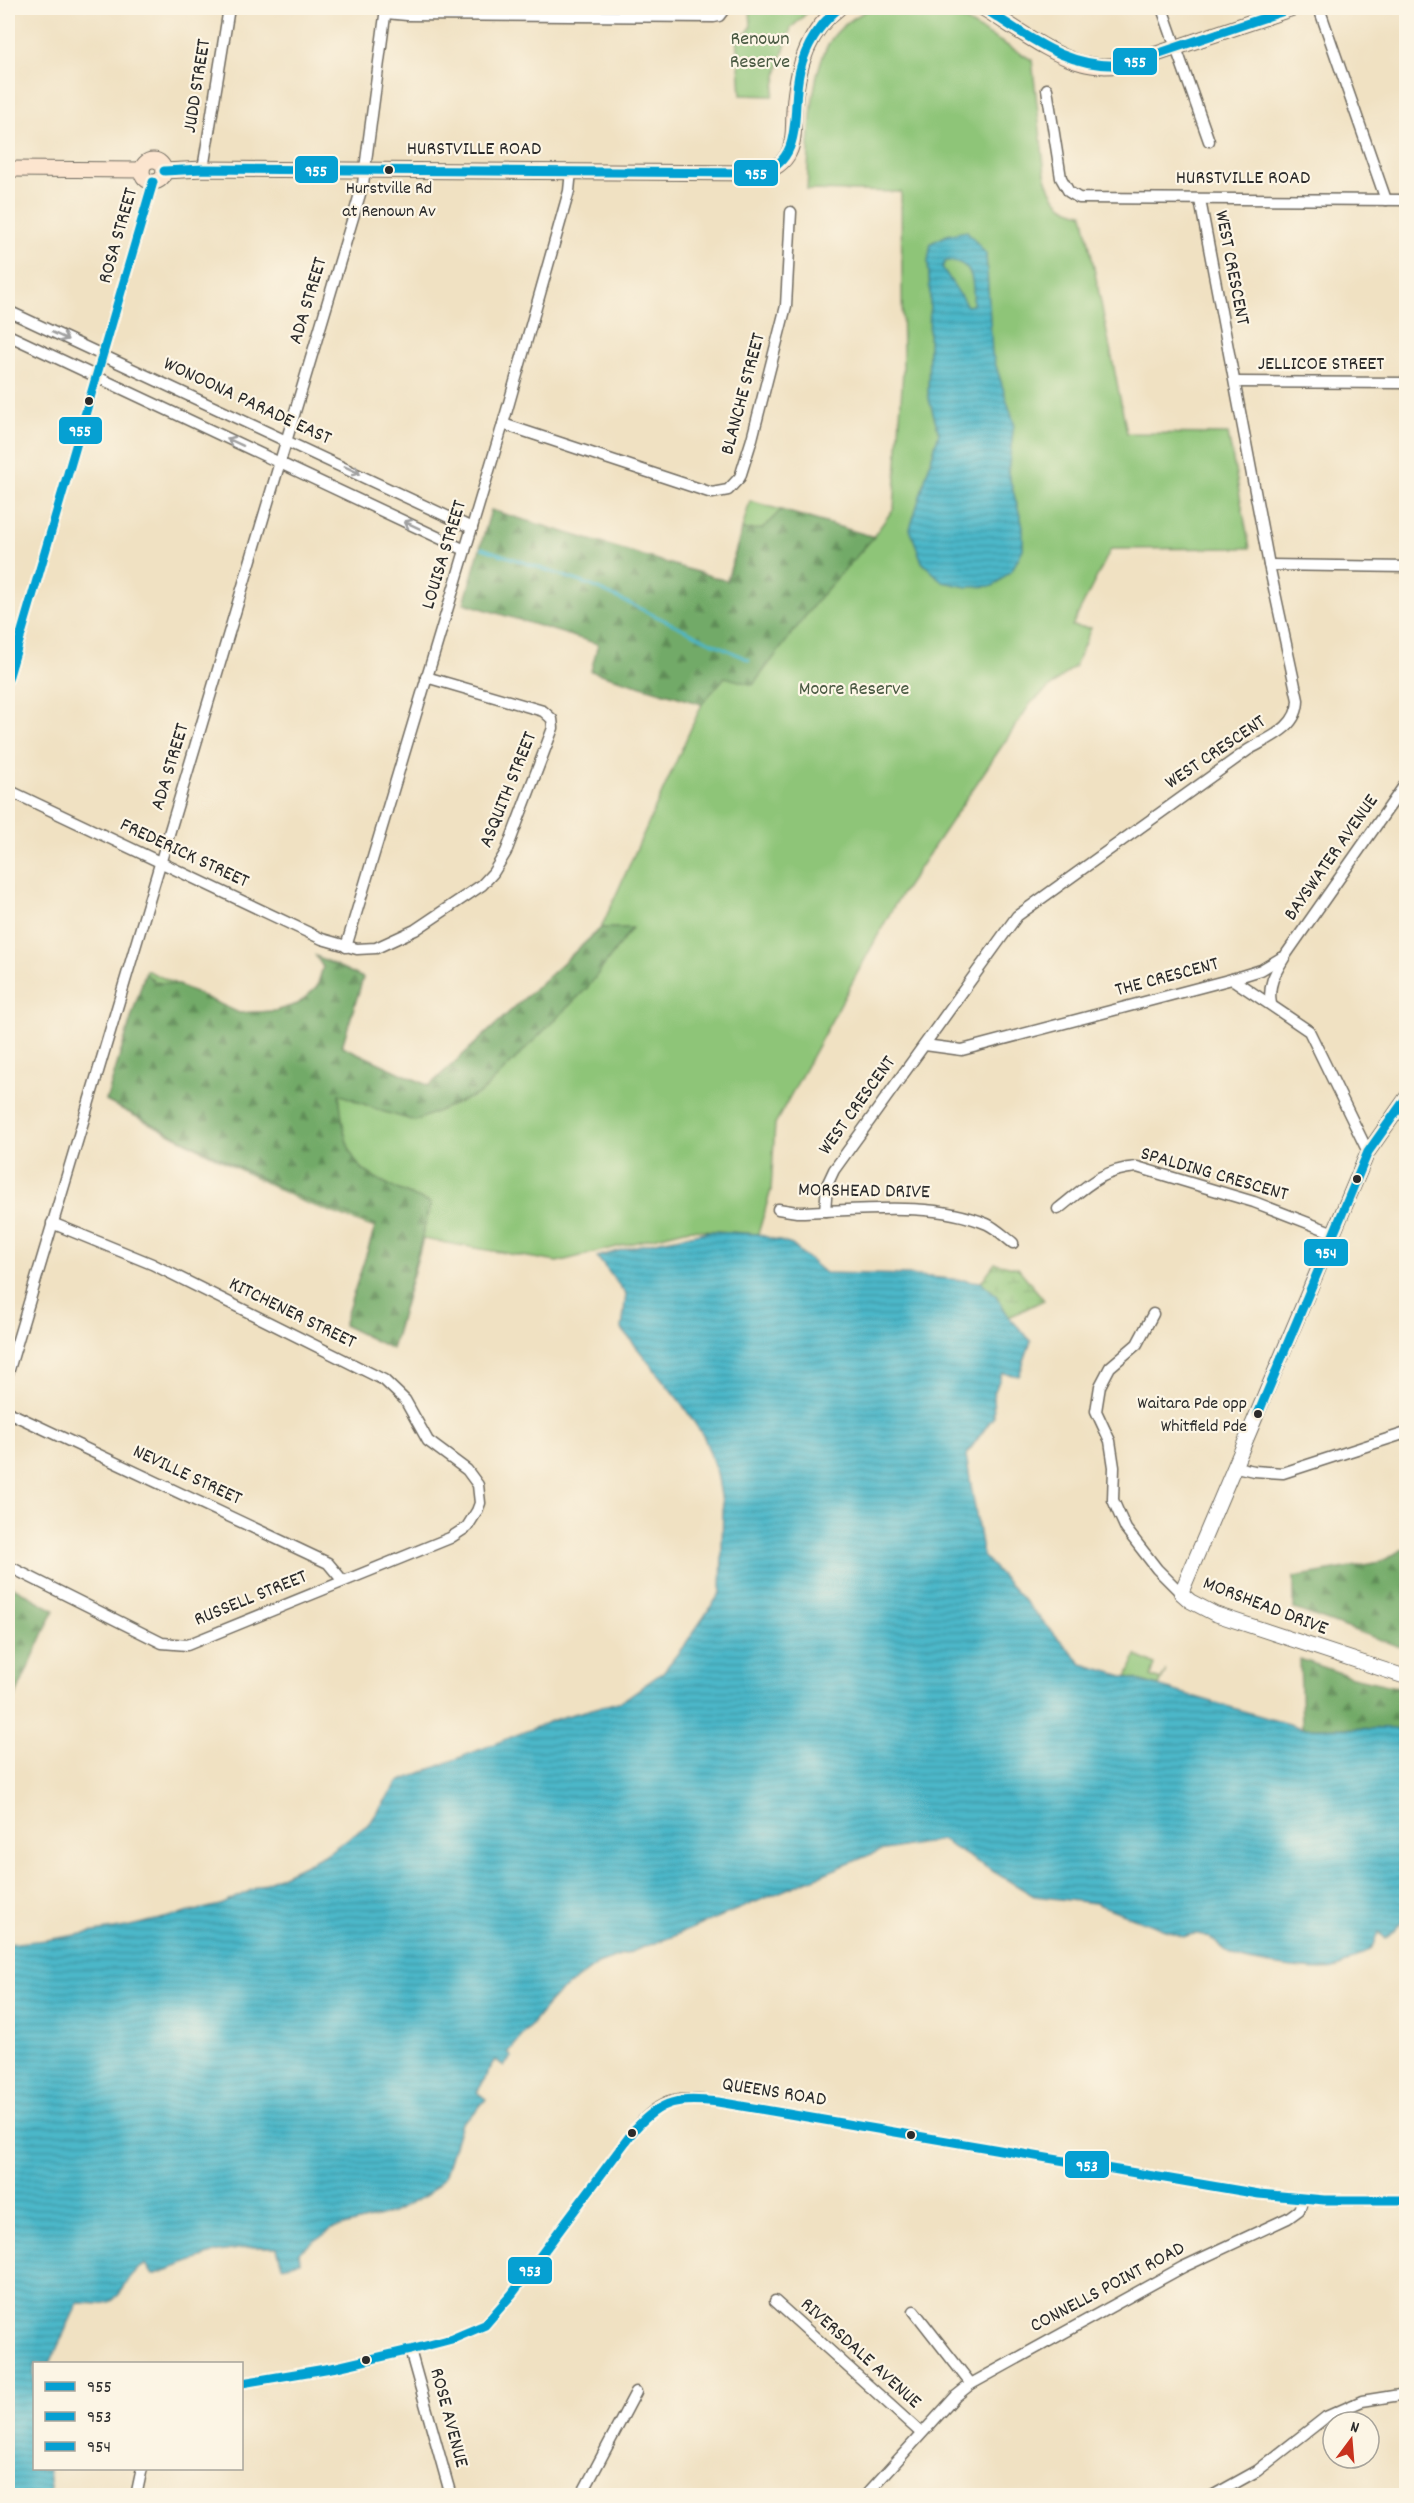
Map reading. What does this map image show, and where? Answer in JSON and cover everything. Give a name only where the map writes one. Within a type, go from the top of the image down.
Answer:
[{"type":"main road","name":"HURSTVILLE ROAD","points":[[164,171],[203,169],[760,173],[770,171],[780,164],[791,146],[795,94],[802,61],[811,39],[823,22],[839,8]]},
{"type":"main road","points":[[983,8],[1063,56],[1081,63],[1102,67],[1124,65],[1293,8]]},
{"type":"main road","points":[[152,160],[162,164],[164,171],[162,178],[153,182],[146,180],[142,170],[145,164],[152,160]]},
{"type":"main road","points":[[8,169],[142,170]]},
{"type":"street","name":"JUDD STREET","points":[[203,169],[228,8]]},
{"type":"street","points":[[386,10],[407,15],[580,12],[714,18],[719,16],[725,8]]},
{"type":"street","points":[[1162,8],[1209,141]]},
{"type":"street","points":[[1319,8],[1386,200]]},
{"type":"street","name":"ADA STREET","points":[[8,1373],[363,184],[386,10]]},
{"type":"street","name":"HURSTVILLE ROAD","points":[[1047,88],[1061,178],[1069,192],[1079,198],[1407,200]]},
{"type":"street","name":"LOUISA STREET","points":[[346,947],[503,424],[569,191],[571,171]]},
{"type":"street","name":"ROSA STREET","points":[[8,679],[153,182]]},
{"type":"street","name":"WEST CRESCENT","points":[[825,1211],[826,1185],[834,1170],[1017,916],[1248,750],[1287,727],[1294,719],[1298,700],[1269,565],[1200,200]]},
{"type":"street","name":"BLANCHE STREET","points":[[503,424],[712,493],[728,490],[740,477],[752,439],[786,306],[791,212]]},
{"type":"street","name":"WONOONA PARADE EAST","points":[[8,311],[472,528]]},
{"type":"street","name":"WONOONA PARADE EAST","points":[[8,335],[465,550]]},
{"type":"street","name":"JELLICOE STREET","points":[[1235,382],[1407,383]]},
{"type":"street","points":[[1269,565],[1407,567]]},
{"type":"street","name":"ASQUITH STREET","points":[[346,947],[371,949],[415,930],[472,894],[488,879],[510,843],[528,789],[552,734],[553,722],[543,711],[426,676]]},
{"type":"street","name":"BAYSWATER AVENUE","points":[[1271,1004],[1269,993],[1271,982],[1287,952],[1407,783]]},
{"type":"street","name":"FREDERICK STREET","points":[[8,790],[322,939],[346,947]]},
{"type":"street","name":"BAYSWATER AVENUE","points":[[1232,979],[1261,970],[1287,952]]},
{"type":"street","name":"THE CRESCENT","points":[[925,1045],[962,1050],[1232,979],[1305,1026],[1313,1037],[1368,1152]]},
{"type":"street","points":[[1181,1593],[1368,1152],[1407,1098]]},
{"type":"street","name":"SPALDING CRESCENT","points":[[1058,1209],[1098,1177],[1117,1169],[1137,1167],[1254,1202],[1334,1233]]},
{"type":"street","name":"MORSHEAD DRIVE","points":[[778,1209],[797,1212],[917,1209],[990,1225],[1013,1243]]},
{"type":"street","name":"KITCHENER STREET","points":[[52,1223],[142,1260],[372,1372],[405,1400],[428,1441],[467,1470],[478,1485]]},
{"type":"street","name":"MORSHEAD DRIVE","points":[[1153,1314],[1137,1344],[1110,1367],[1100,1386],[1096,1411],[1110,1442],[1114,1467],[1113,1500],[1126,1529],[1181,1593],[1197,1606],[1215,1614],[1407,1677]]},
{"type":"street","name":"NEVILLE STREET","points":[[8,1412],[328,1563],[344,1581]]},
{"type":"street","points":[[1236,1467],[1283,1473],[1407,1433]]},
{"type":"street","name":"RUSSELL STREET","points":[[8,1566],[152,1639],[170,1645],[187,1645],[459,1533],[477,1511],[480,1503],[478,1485]]},
{"type":"street","name":"QUEENS ROAD","points":[[243,2383],[337,2367],[411,2350],[452,2339],[485,2325],[512,2294],[635,2129],[651,2111],[678,2098],[718,2102],[1259,2194],[1303,2199]]},
{"type":"street","points":[[1303,2199],[1407,2200]]},
{"type":"street","name":"CONNELLS POINT ROAD","points":[[865,2496],[956,2396],[971,2384],[1183,2267],[1288,2218],[1299,2210],[1303,2199]]},
{"type":"street","name":"RIVERSDALE AVENUE","points":[[775,2301],[921,2433]]},
{"type":"street","points":[[914,2311],[971,2384]]},
{"type":"street","name":"ROSE AVENUE","points":[[411,2350],[451,2496]]},
{"type":"street","points":[[581,2496],[636,2392]]},
{"type":"street","points":[[1212,2496],[1257,2471],[1326,2417],[1362,2401],[1407,2394]]},
{"type":"street","points":[[136,2496],[142,2470]]},
{"type":"green space","name":"Renown Reserve","points":[[750,8],[812,8],[791,28],[780,62],[773,96],[741,95],[737,34],[746,34],[751,27]]},
{"type":"green space","name":"Moore Reserve","points":[[872,8],[943,8],[1032,60],[1045,174],[1050,189],[1062,205],[1083,213],[1127,433],[1228,434],[1250,548],[1111,549],[1072,626],[1091,628],[1075,666],[1031,703],[895,904],[775,1124],[771,1190],[758,1234],[689,1229],[557,1262],[423,1239],[393,1346],[345,1323],[375,1228],[301,1201],[106,1101],[146,970],[239,1013],[275,1011],[298,1004],[317,987],[323,967],[316,956],[363,978],[342,1046],[429,1086],[601,928],[702,704],[591,671],[713,630],[750,501],[873,537],[894,508],[903,371],[901,192],[807,190],[811,114],[822,58],[838,31],[854,18]]},
{"type":"green space","points":[[491,510],[727,581],[742,530],[762,529],[781,510],[874,537],[819,598],[753,685],[725,677],[702,704],[591,671],[598,644],[464,603]]},
{"type":"green space","points":[[601,928],[632,928],[588,987],[481,1093],[415,1121],[381,1111],[339,1094],[346,1138],[357,1163],[380,1180],[431,1203],[392,1349],[343,1325],[376,1225],[303,1199],[106,1101],[145,973],[155,982],[178,985],[239,1013],[275,1011],[298,1004],[317,987],[323,967],[316,956],[363,978],[342,1046],[429,1086]]},
{"type":"green space","points":[[995,1263],[1018,1268],[1044,1300],[1009,1317],[995,1294],[981,1282]]},
{"type":"green space","points":[[1406,1547],[1406,1649],[1294,1609],[1294,1577],[1381,1562]]},
{"type":"green space","points":[[8,1584],[54,1610],[8,1713]]},
{"type":"green space","points":[[1136,1655],[1155,1665],[1151,1676],[1161,1680],[1166,1670],[1159,1686],[1127,1677]]},
{"type":"green space","points":[[1300,1659],[1352,1677],[1406,1689],[1406,1729],[1302,1728]]},
{"type":"water","points":[[967,231],[986,254],[992,353],[1014,423],[1008,473],[1023,526],[1023,549],[1012,570],[993,586],[967,587],[943,582],[922,562],[910,529],[939,433],[928,396],[930,294],[928,261],[931,243],[947,235]],"holes":[[[946,261],[962,264],[970,274],[973,305],[967,306],[942,267]]]},
{"type":"water","points":[[710,1231],[757,1234],[792,1245],[825,1273],[909,1275],[981,1282],[995,1294],[1009,1317],[1031,1341],[1019,1376],[1002,1373],[993,1396],[994,1416],[966,1455],[983,1556],[1082,1664],[1302,1728],[1406,1729],[1406,1918],[1386,1939],[1379,1932],[1373,1947],[1337,1968],[1316,1970],[1267,1964],[1232,1955],[1210,1938],[1198,1934],[1183,1937],[1095,1903],[1034,1896],[941,1840],[879,1851],[671,1937],[598,1964],[554,1997],[508,2053],[512,2057],[504,2066],[496,2060],[477,2092],[486,2099],[461,2123],[444,2178],[427,2195],[392,2213],[332,2229],[299,2252],[300,2262],[282,2266],[277,2247],[252,2247],[218,2252],[153,2275],[146,2264],[134,2273],[113,2300],[101,2304],[78,2303],[50,2362],[33,2362],[31,2409],[33,2410],[33,2470],[48,2470],[51,2495],[8,2495],[8,1944],[126,1927],[220,1905],[323,1856],[370,1823],[398,1782],[559,1718],[622,1701],[663,1672],[721,1592],[723,1507],[717,1473],[704,1437],[682,1404],[622,1329],[626,1294],[597,1257],[636,1246]]},
{"type":"waterway","points":[[482,548],[590,585],[749,660]]},
{"type":"transit line","name":"955","points":[[164,171],[203,169],[760,173],[775,166],[785,157],[791,145],[797,85],[806,52],[825,21],[839,8]]},
{"type":"transit line","name":"955","points":[[983,8],[1049,49],[1084,62],[1103,65],[1124,65],[1293,8]]},
{"type":"transit line","name":"955","points":[[8,679],[153,182]]},
{"type":"transit line","name":"954","points":[[1258,1414],[1368,1152],[1406,1098]]},
{"type":"transit line","name":"953","points":[[243,2383],[337,2367],[410,2350],[452,2339],[485,2325],[512,2294],[635,2129],[663,2106],[682,2101],[718,2102],[1259,2194],[1324,2200],[1406,2200]]},
{"type":"place","name":"Hurstville Rd at Renown Av","points":[[389,170]]},
{"type":"place","name":"Waitara Pde opp Whitfield Pde","points":[[1258,1414]]}]
